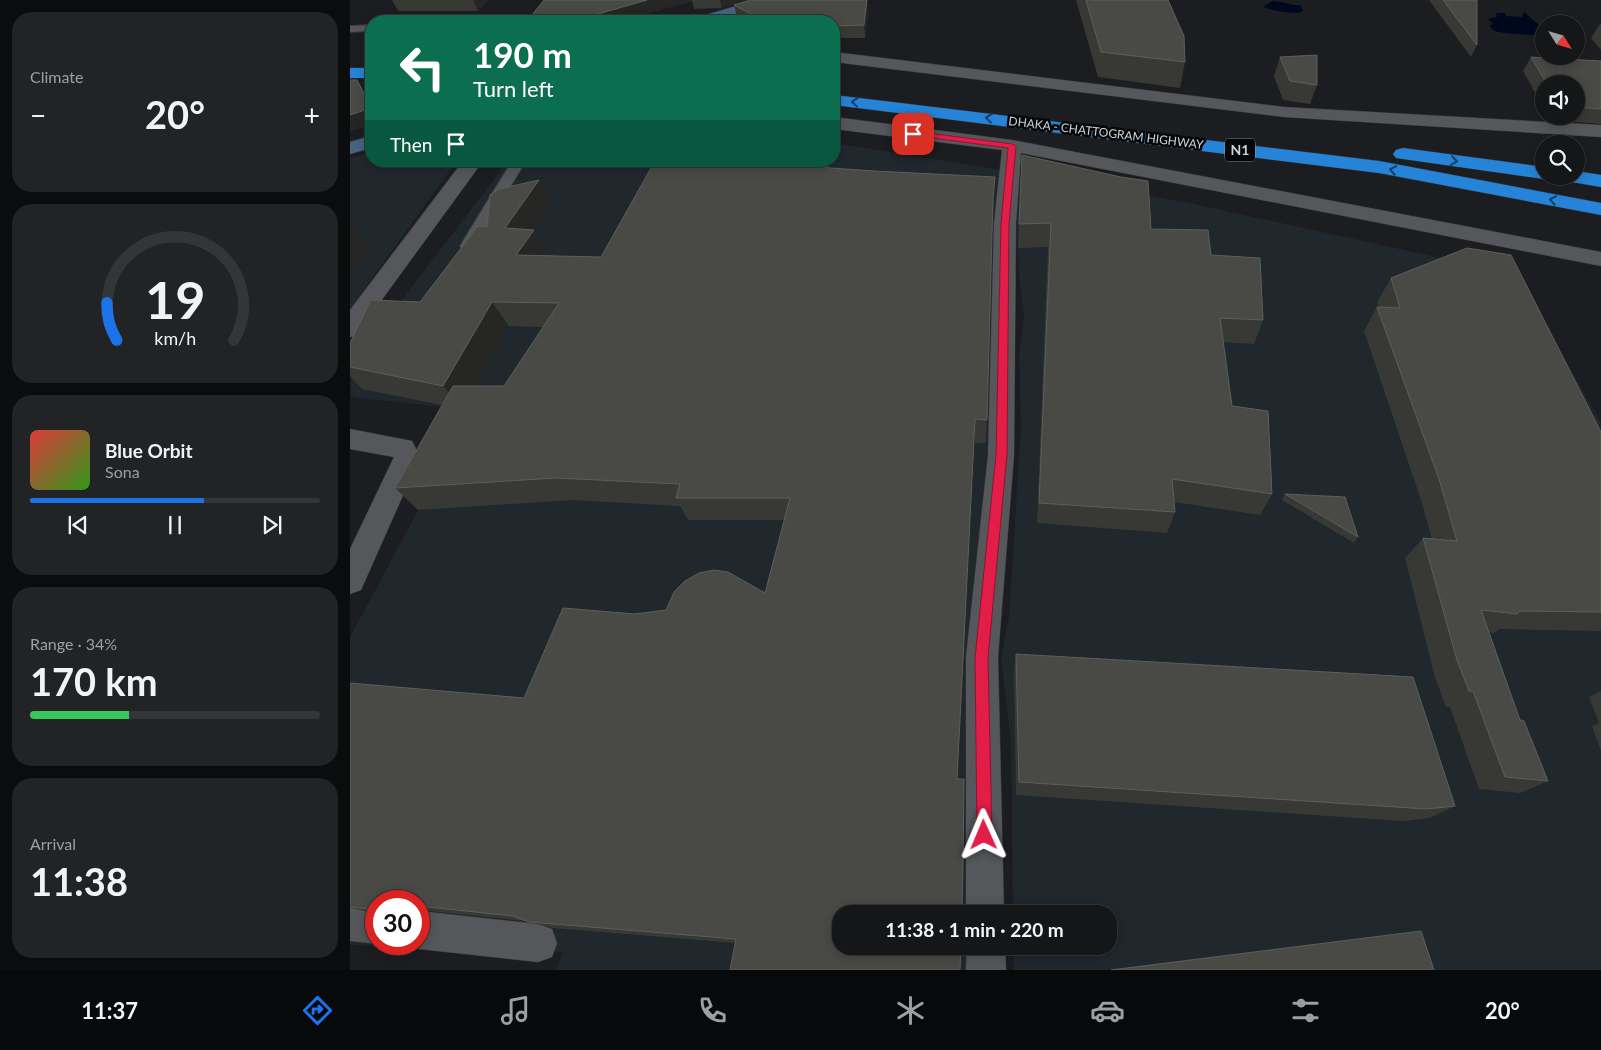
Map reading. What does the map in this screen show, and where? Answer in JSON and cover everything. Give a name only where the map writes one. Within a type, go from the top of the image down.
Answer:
[{"type":"highway","points":[[350,58],[365,58]]},
{"type":"highway","points":[[350,73],[365,73]]},
{"type":"highway","name":"N1","points":[[840,85],[881,97]]},
{"type":"highway","name":"N1","points":[[840,100],[881,97]]},
{"type":"highway","name":"DHAKA - CHATTOGRAM HIGHWAY","points":[[881,97],[1368,149],[1535,172]]},
{"type":"highway","name":"DHAKA - CHATTOGRAM HIGHWAY","points":[[881,97],[1379,167],[1601,209]]},
{"type":"highway","points":[[1585,179],[1601,181]]},
{"type":"main road","points":[[722,15],[774,0]]},
{"type":"main road","points":[[755,15],[779,0]]},
{"type":"main road","points":[[350,148],[365,144]]},
{"type":"street","points":[[840,59],[1284,112],[1601,131]]},
{"type":"street","points":[[840,124],[1012,146],[1601,258]]},
{"type":"street","points":[[985,905],[982,658],[1002,455],[1005,224],[1012,146]]},
{"type":"street","points":[[350,329],[371,309],[469,167]]},
{"type":"street","points":[[350,439],[404,448],[407,457],[350,580]]},
{"type":"street","points":[[350,922],[365,924]]},
{"type":"street","points":[[430,931],[538,943]]},
{"type":"street","points":[[986,955],[986,970]]},
{"type":"lane","points":[[350,29],[365,28]]},
{"type":"lane","points":[[456,261],[477,232],[516,167]]},
{"type":"shaded area","points":[[840,144],[1009,171],[1001,437],[994,905],[832,905],[832,955],[994,955],[993,970],[557,970],[562,952],[430,948],[430,890],[365,890],[365,945],[350,945],[350,637],[472,410],[351,396],[350,368],[503,167],[840,167]]},
{"type":"shaded area","points":[[365,154],[365,167],[453,167],[350,309],[350,158]]},
{"type":"shaded area","points":[[1018,172],[1194,204],[1473,265],[1515,271],[1601,423],[1601,970],[1014,970],[1014,955],[1117,955],[1117,905],[1013,905],[1011,742],[1001,658],[1009,616],[1021,426],[1019,352],[1024,318],[1019,274],[1015,184]]},
{"type":"water","points":[[1272,1],[1300,5],[1303,11],[1289,13],[1263,7]]},
{"type":"water","points":[[1524,12],[1535,22],[1535,35],[1498,32],[1489,25],[1493,24],[1488,19],[1497,17],[1496,13],[1505,13],[1507,17],[1522,17]]},
{"type":"building","points":[[544,0],[647,0],[594,15],[532,15]]},
{"type":"building","points":[[751,0],[867,0],[864,25],[840,26],[840,15],[753,15],[734,5]]},
{"type":"building","points":[[1086,0],[1168,0],[1184,36],[1185,62],[1101,52]]},
{"type":"building","points":[[1443,0],[1477,0],[1477,45]]},
{"type":"building","points":[[1317,55],[1317,85],[1290,81],[1280,57]]},
{"type":"building","points":[[1585,60],[1601,61],[1601,109],[1585,108],[1585,75],[1542,75],[1536,65],[1585,65]]},
{"type":"building","points":[[350,80],[357,80],[365,95],[365,110],[350,115]]},
{"type":"building","points":[[1022,155],[1121,177],[1148,181],[1151,229],[1208,230],[1211,255],[1260,258],[1263,320],[1220,318],[1232,406],[1268,411],[1272,494],[1172,479],[1175,512],[1039,503],[1051,223],[1019,224]]},
{"type":"building","points":[[652,167],[816,167],[995,177],[987,420],[975,419],[957,779],[964,779],[962,905],[832,905],[832,955],[961,955],[960,970],[730,970],[736,939],[529,922],[513,916],[430,907],[430,890],[365,890],[365,909],[350,907],[350,683],[524,698],[563,608],[635,614],[666,610],[674,592],[685,581],[699,573],[714,570],[728,572],[765,593],[790,498],[676,498],[680,484],[556,478],[395,488],[453,386],[504,386],[559,303],[492,302],[443,386],[350,367],[350,343],[371,300],[420,302],[478,226],[487,227],[490,195],[499,189],[539,180],[505,228],[534,230],[516,255],[601,257]]},
{"type":"building","points":[[1467,248],[1511,255],[1601,432],[1601,612],[1520,611],[1517,614],[1481,610],[1520,720],[1524,721],[1548,781],[1505,777],[1473,691],[1469,691],[1457,660],[1423,538],[1457,541],[1439,479],[1377,307],[1400,308],[1391,278]]},
{"type":"building","points":[[1285,494],[1345,497],[1358,537]]},
{"type":"building","points":[[1016,654],[1413,677],[1455,806],[1426,809],[1019,782]]},
{"type":"building","points":[[1421,931],[1434,970],[1111,970]]},
{"type":"route","points":[[913,134],[1012,146],[1005,224],[1002,455],[982,658],[984,835]]}]
